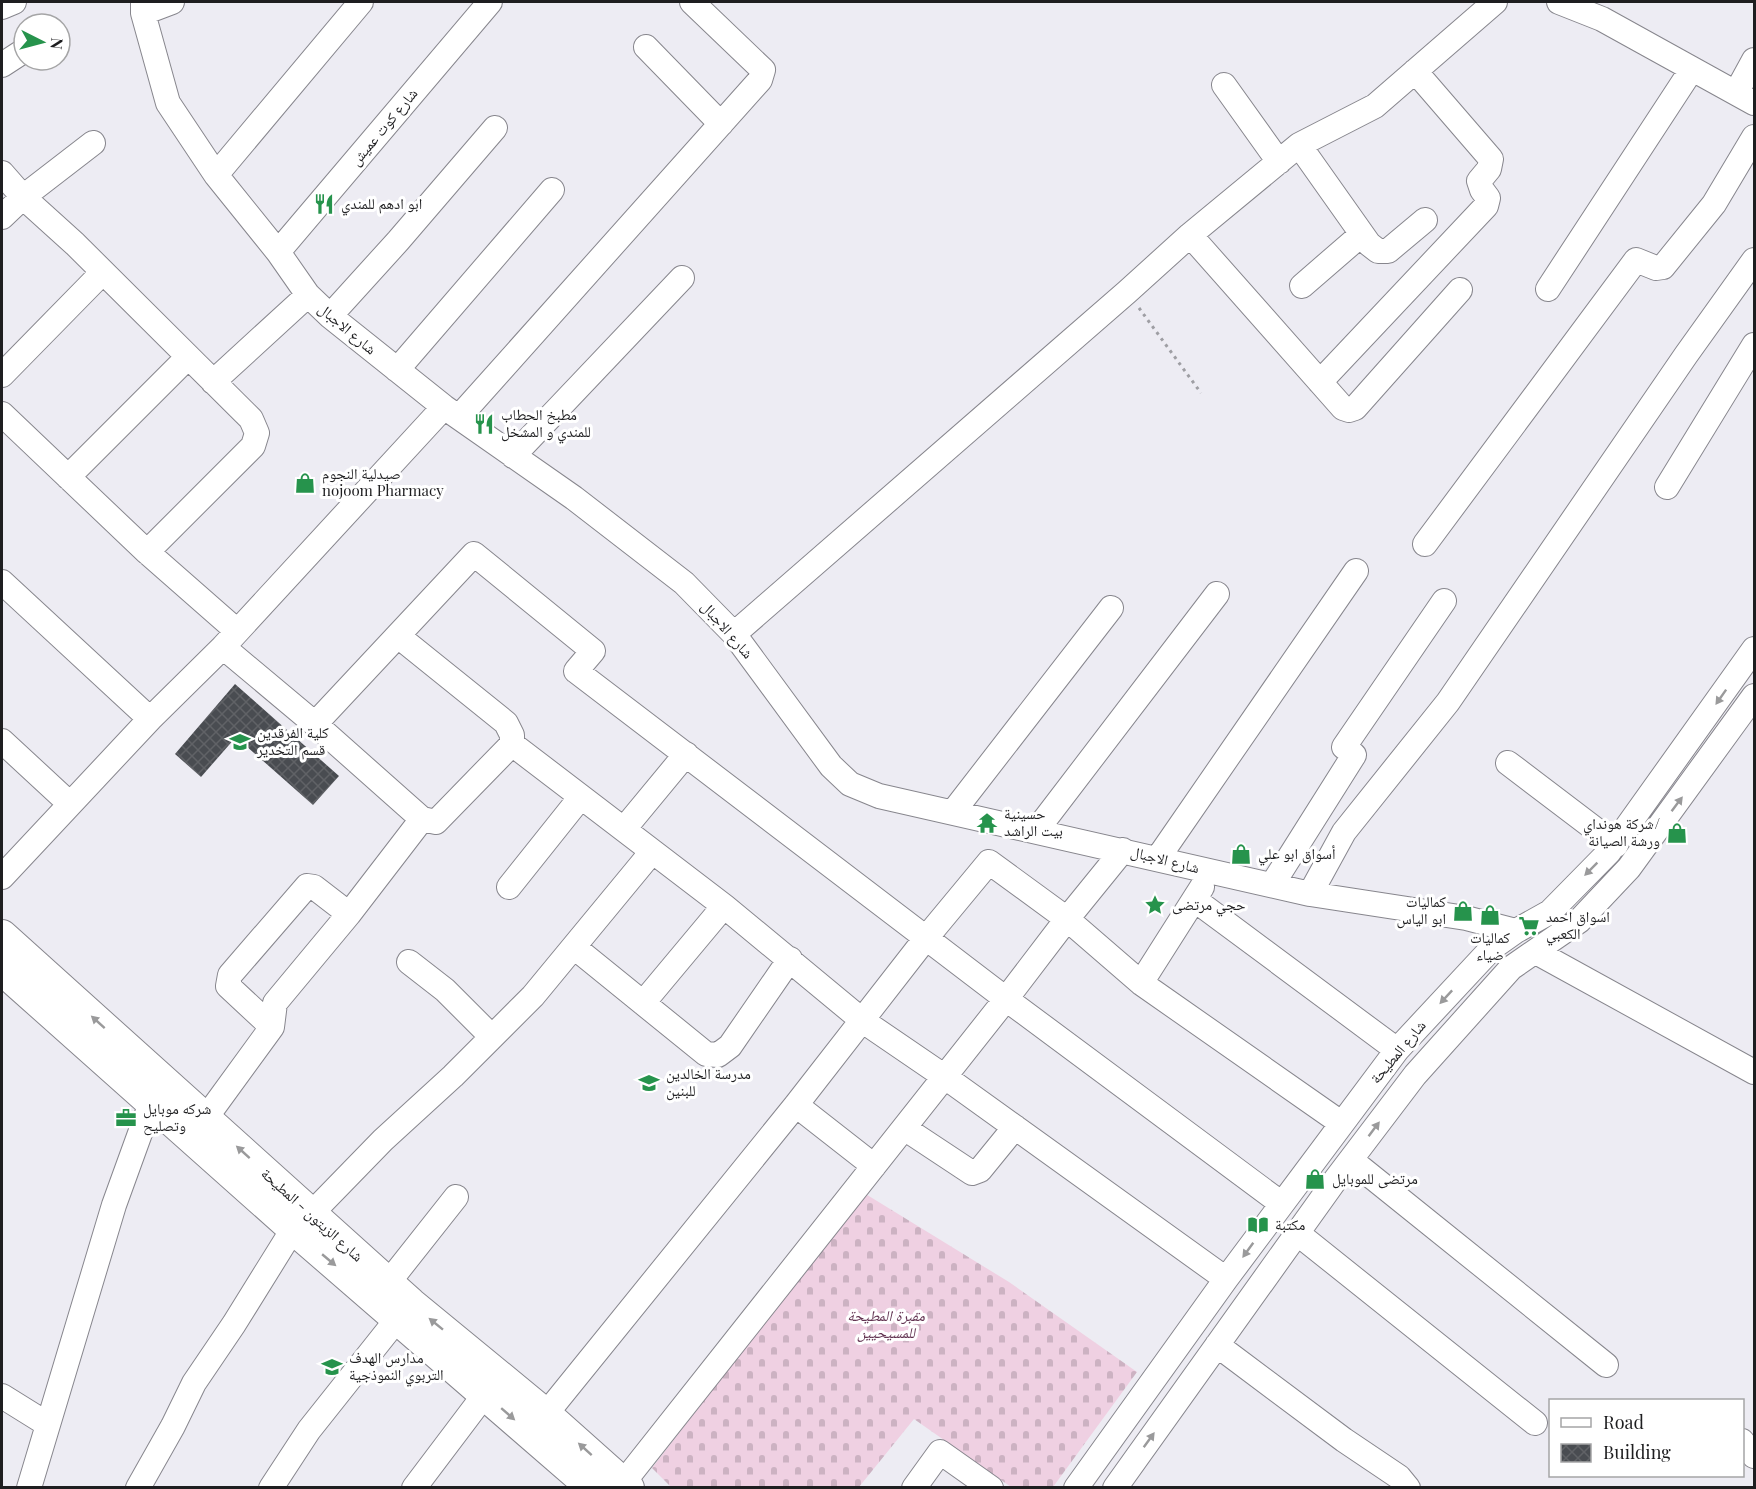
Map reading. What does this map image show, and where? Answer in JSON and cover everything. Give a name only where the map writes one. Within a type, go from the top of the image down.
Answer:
[{"type":"main road","name":"شارع الزيتون - المطيحة","points":[[2,935],[205,1119],[398,1318],[592,1488]]},
{"type":"main road","name":"شارع الزيتون - المطيحة","points":[[2,970],[151,1103],[302,1221],[388,1283],[546,1414],[626,1485]]},
{"type":"street","points":[[2,7],[14,2]]},
{"type":"street","points":[[143,7],[172,2]]},
{"type":"street","points":[[216,175],[362,2]]},
{"type":"street","name":"شارع كوت عميش","points":[[278,252],[490,2]]},
{"type":"street","points":[[2,877],[150,719],[451,412],[760,80],[763,70],[692,2]]},
{"type":"street","points":[[734,634],[1190,235],[1299,145],[1375,106],[1495,2]]},
{"type":"street","points":[[1559,2],[1608,10],[1692,69],[1745,98],[1755,60]]},
{"type":"street","name":"شارع الاجبال","points":[[143,7],[168,103],[216,175],[278,252],[308,295],[330,316],[451,412],[574,498],[684,583],[734,634],[831,766],[850,784],[879,796],[1310,894],[1466,918],[1516,931]]},
{"type":"street","points":[[646,47],[721,124]]},
{"type":"street","points":[[1548,289],[1692,69]]},
{"type":"street","points":[[1320,382],[1486,206],[1488,198],[1479,181],[1489,169],[1491,159],[1415,70]]},
{"type":"street","points":[[1224,86],[1279,162]]},
{"type":"street","points":[[330,316],[495,128]]},
{"type":"street","points":[[1425,544],[1636,260],[1656,268],[1663,267],[1714,204],[1755,137]]},
{"type":"street","points":[[2,217],[23,196],[93,143]]},
{"type":"street","points":[[1299,145],[1369,244],[1378,251],[1388,251],[1425,220]]},
{"type":"street","points":[[2,173],[251,419],[257,432],[253,446],[147,552]]},
{"type":"street","points":[[397,370],[552,190]]},
{"type":"street","points":[[1302,286],[1362,234]]},
{"type":"street","points":[[1190,235],[1343,408],[1349,410],[1355,408],[1460,290]]},
{"type":"street","points":[[1310,894],[1344,832],[1448,702],[1686,355],[1755,260]]},
{"type":"street","points":[[4,366],[103,272]]},
{"type":"street","points":[[513,456],[682,278]]},
{"type":"street","points":[[213,382],[308,295]]},
{"type":"street","points":[[1668,488],[1755,345]]},
{"type":"street","points":[[68,477],[188,357]]},
{"type":"street","points":[[2,414],[147,552],[315,724],[422,819],[436,822],[512,744],[512,735],[506,723],[398,636]]},
{"type":"street","points":[[315,724],[474,554],[593,651],[576,671],[1006,999],[1282,1204]]},
{"type":"street","points":[[1158,858],[1356,571]]},
{"type":"street","points":[[2,582],[150,719]]},
{"type":"street","points":[[1036,831],[1217,594]]},
{"type":"street","points":[[1272,885],[1354,755],[1344,747],[1444,601]]},
{"type":"street","points":[[953,812],[1111,608]]},
{"type":"street","name":"شارع المطيحة","points":[[1076,1488],[1226,1279],[1397,1050],[1492,948],[1550,912],[1616,845],[1755,649]]},
{"type":"street","name":"شارع المطيحة","points":[[1114,1488],[1336,1179],[1415,1075],[1511,968],[1579,921],[1605,895],[1629,868],[1755,696]]},
{"type":"street","points":[[2,741],[69,804]]},
{"type":"street","points":[[512,744],[580,798],[624,829],[651,853],[724,906],[863,1021],[945,1077],[1226,1279]]},
{"type":"street","points":[[624,829],[686,754]]},
{"type":"street","points":[[1678,757],[1700,773]]},
{"type":"street","points":[[1508,763],[1616,845]]},
{"type":"street","points":[[508,887],[580,798]]},
{"type":"street","points":[[205,1119],[272,1028],[275,1003],[349,914],[422,819]]},
{"type":"street","points":[[626,1485],[1067,919],[1124,850]]},
{"type":"street","points":[[138,1488],[194,1383],[302,1221],[533,996],[651,853]]},
{"type":"street","points":[[546,1414],[989,862],[1067,919],[1142,983],[1341,1123]]},
{"type":"street","points":[[1142,983],[1211,872]]},
{"type":"street","points":[[272,1028],[228,986],[230,975],[307,886],[314,887],[349,914]]},
{"type":"street","points":[[1195,900],[1397,1050]]},
{"type":"street","points":[[643,1003],[724,906]]},
{"type":"street","points":[[574,947],[706,1054],[718,1055],[730,1046],[790,959]]},
{"type":"street","points":[[1536,952],[1755,1072]]},
{"type":"street","points":[[409,962],[445,990],[492,1037]]},
{"type":"street","points":[[29,1488],[114,1205],[151,1103]]},
{"type":"street","points":[[796,1105],[874,1166]]},
{"type":"street","points":[[904,1128],[972,1173],[980,1170],[1015,1127]]},
{"type":"street","points":[[1351,1160],[1606,1365]]},
{"type":"street","points":[[1313,1162],[1336,1179]]},
{"type":"street","points":[[388,1283],[456,1197]]},
{"type":"street","points":[[1297,1233],[1535,1423]]},
{"type":"street","points":[[271,1488],[309,1430],[398,1318]]},
{"type":"street","points":[[1216,1345],[1344,1440],[1399,1477],[1408,1488]]},
{"type":"street","points":[[414,1488],[485,1394]]},
{"type":"street","points":[[2,1396],[47,1424]]},
{"type":"street","points":[[1744,1442],[1755,1456]]},
{"type":"street","points":[[914,1488],[940,1452],[991,1488]]},
{"type":"path","points":[[1127,292],[1201,393]]},
{"type":"green space","name":"مقبرة المطيحة للمسيحيين","points":[[864,1193],[1009,1282],[1137,1372],[1053,1487],[1011,1487],[914,1419],[859,1487],[671,1487],[652,1468]]},
{"type":"building","points":[[235,684],[339,776],[313,805],[236,737],[201,777],[175,754]]},
{"type":"place","name":"ابو ادهم للمندي","points":[[324,204]]},
{"type":"place","name":"مطبخ الحطاب للمندي و المشخل","points":[[484,424]]},
{"type":"place","name":"صيدلية النجوم nojoom Pharmacy","points":[[305,483]]},
{"type":"place","name":"كلية الفرقدين قسم التخدير","points":[[240,742]]},
{"type":"place","name":"حسينية بيت الراشد","points":[[987,823]]},
{"type":"place","name":"شركة هونداي/ ورشة الصيانة","points":[[1677,833]]},
{"type":"place","name":"أسواق ابو علي","points":[[1241,854]]},
{"type":"place","name":"حجي مرتضى","points":[[1155,905]]},
{"type":"place","name":"كماليات ابو الياس","points":[[1463,911]]},
{"type":"place","name":"كماليات ضياء","points":[[1490,915]]},
{"type":"place","name":"اسواق احمد الكعبي","points":[[1529,926]]},
{"type":"place","name":"مدرسة الخالدين للبنين","points":[[649,1083]]},
{"type":"place","name":"شركه موبايل وتصليح","points":[[126,1118]]},
{"type":"place","name":"مرتضى للموبايل","points":[[1315,1179]]},
{"type":"place","name":"مكتبة","points":[[1258,1225]]},
{"type":"place","name":"مدارس الهدف التربوي النموذجية","points":[[332,1367]]}]
